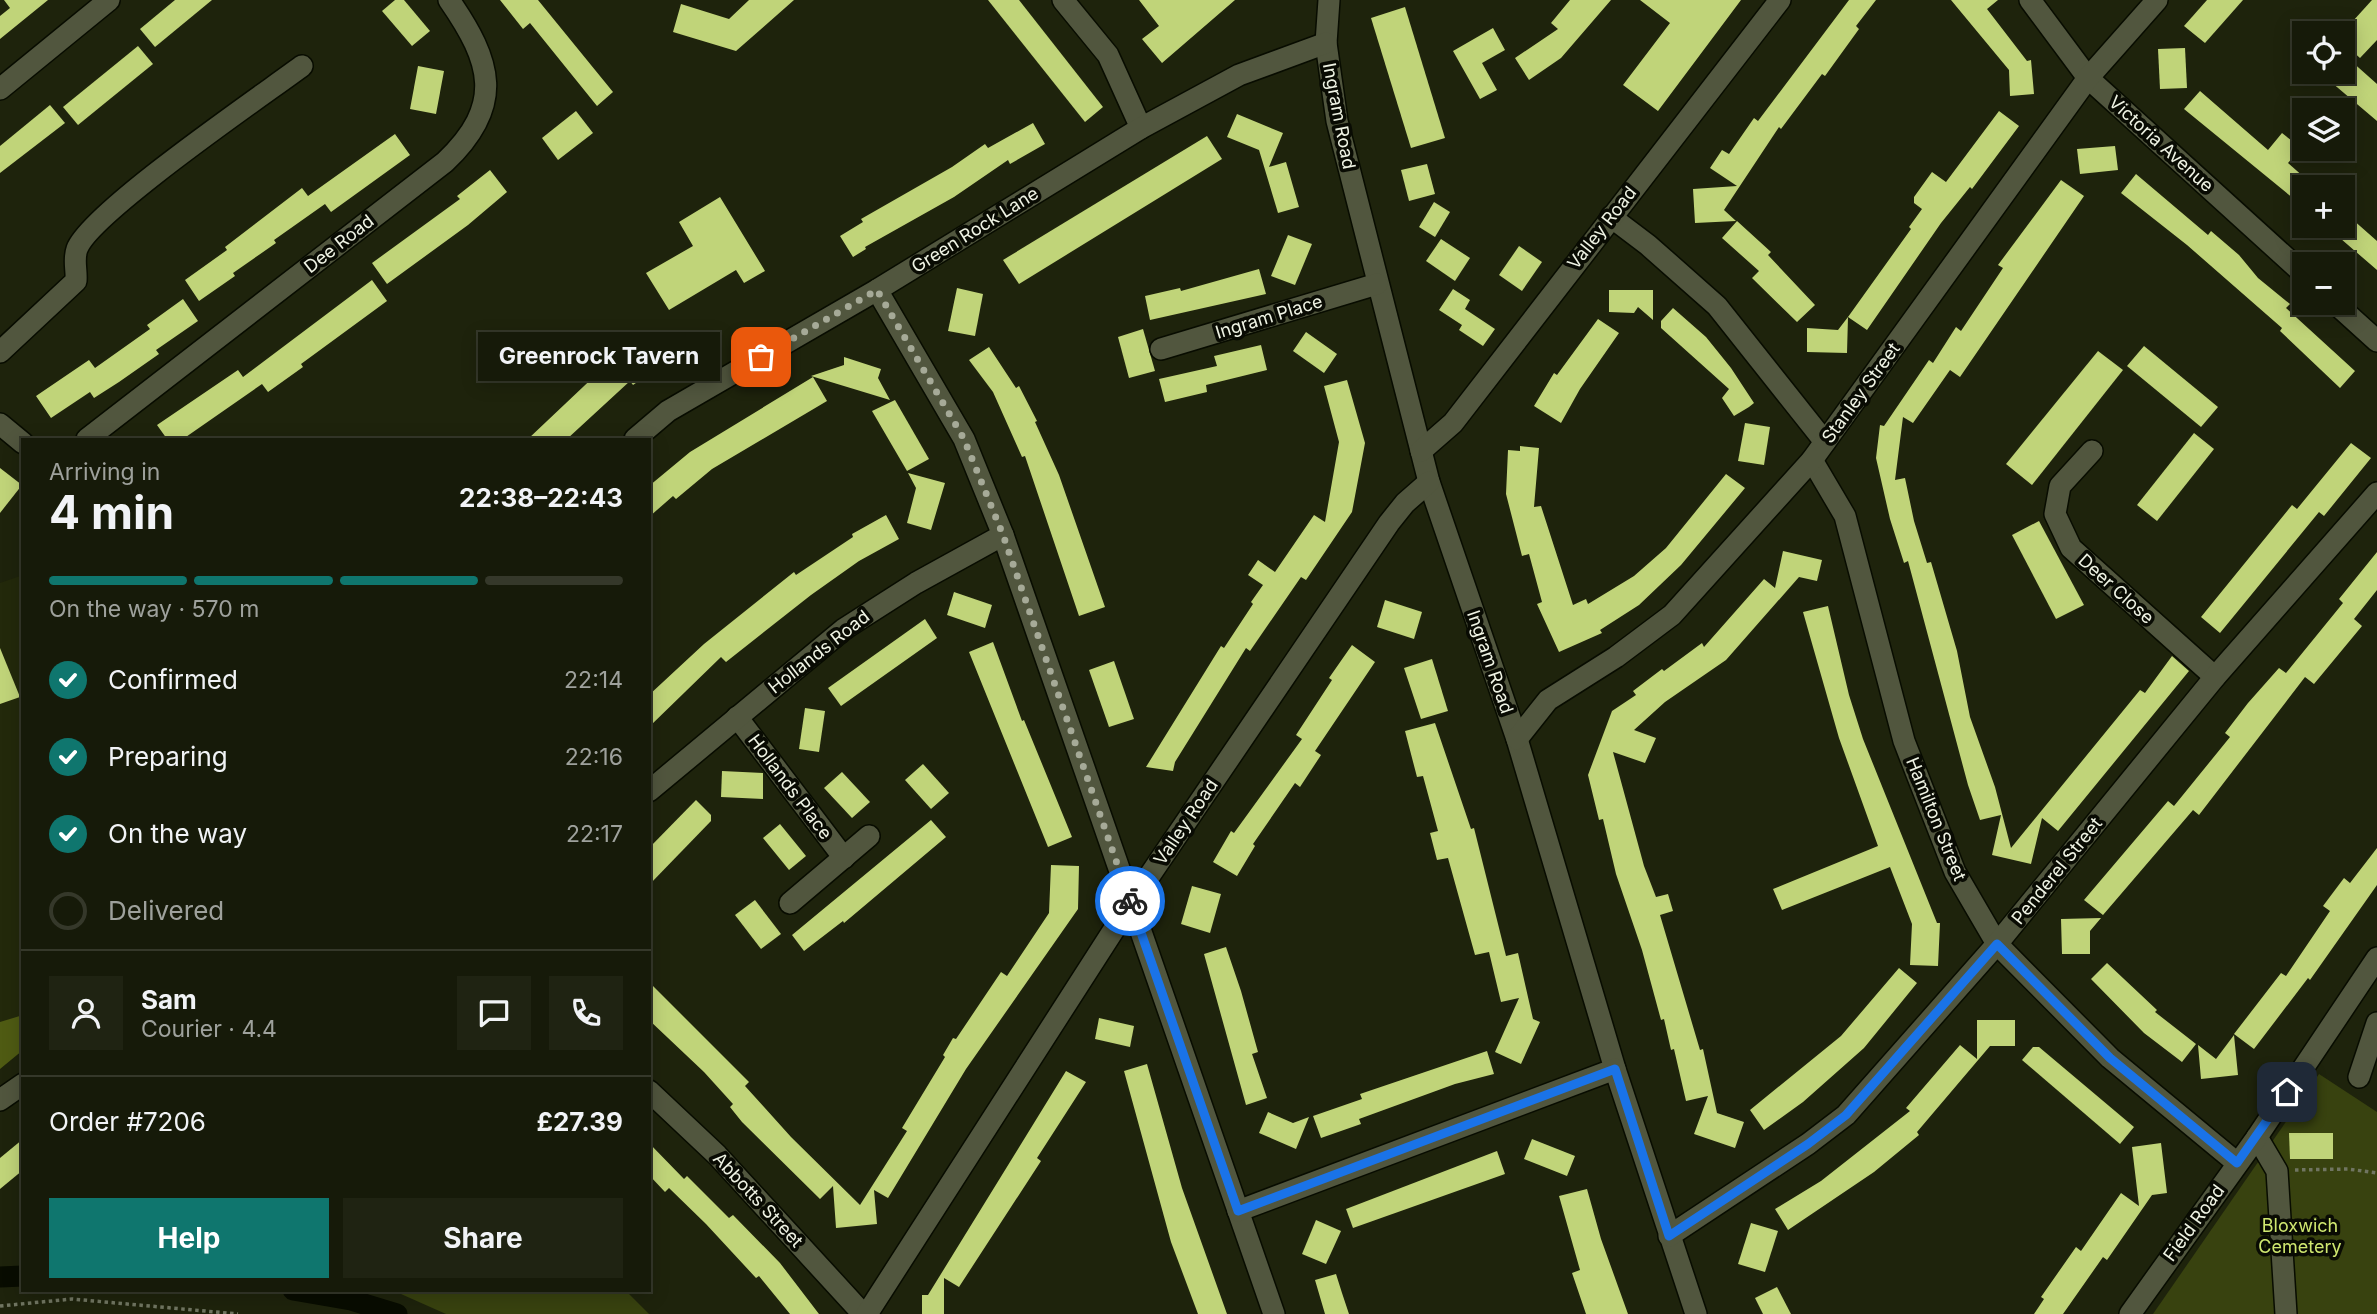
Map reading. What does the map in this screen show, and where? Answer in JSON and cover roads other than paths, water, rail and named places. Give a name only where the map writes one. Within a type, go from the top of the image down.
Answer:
[{"type":"street","points":[[0,89],[108,0]]},
{"type":"street","name":"Dee Road","points":[[88,438],[445,162],[463,145],[477,123],[486,83],[473,35],[449,0]]},
{"type":"street","points":[[1063,0],[1108,55],[1142,128]]},
{"type":"street","name":"Ingram Road","points":[[1329,0],[1326,43],[1337,121],[1429,482],[1517,739],[1615,1069],[1696,1314]]},
{"type":"street","name":"Valley Road","points":[[1421,451],[1453,423],[1780,0]]},
{"type":"street","name":"Victoria Avenue","points":[[2030,0],[2088,78],[2292,263]]},
{"type":"street","name":"Stanley Street","points":[[1517,739],[1548,700],[1616,657],[1672,615],[1812,460],[2088,78],[2157,0]]},
{"type":"street","name":"Green Rock Lane","points":[[636,438],[668,411],[877,290],[1142,128],[1239,75],[1326,43]]},
{"type":"street","points":[[0,352],[76,281],[77,248],[106,216],[197,142],[302,66]]},
{"type":"street","points":[[1611,217],[1648,245],[1717,306],[1825,442]]},
{"type":"street","name":"Ingram Place","points":[[1161,349],[1377,284]]},
{"type":"street","points":[[877,290],[964,439],[1003,535],[1274,1314]]},
{"type":"street","points":[[2348,315],[2377,341]]},
{"type":"street","points":[[1,427],[21,442]]},
{"type":"street","name":"Deer Close","points":[[2092,451],[2060,486],[2055,514],[2071,548],[2215,677]]},
{"type":"street","name":"Hamilton Street","points":[[1812,460],[1845,516],[1914,765],[1955,872],[1997,944],[2110,1058],[2237,1163]]},
{"type":"street","name":"Valley Road","points":[[865,1314],[1131,903],[1389,523],[1405,503],[1429,482]]},
{"type":"street","name":"Penderel Street","points":[[1669,1236],[1808,1144],[1846,1115],[1997,944],[2215,677],[2377,493]]},
{"type":"street","name":"Hollands Road","points":[[651,789],[844,629],[916,583],[1003,535]]},
{"type":"street","name":"Hollands Place","points":[[737,717],[844,858]]},
{"type":"street","name":"Hollands Place","points":[[790,903],[869,836]]},
{"type":"street","name":"Field Road","points":[[2130,1314],[2237,1163],[2369,986],[2377,958]]},
{"type":"street","points":[[2359,1077],[2377,1023]]},
{"type":"street","points":[[1238,1211],[1615,1069]]},
{"type":"street","points":[[0,1100],[21,1085]]},
{"type":"street","name":"Abbotts Street","points":[[651,1093],[717,1155],[865,1314]]},
{"type":"street","points":[[2257,1137],[2277,1171],[2286,1314]]},
{"type":"waterway","points":[[0,1277],[21,1276]]},
{"type":"waterway","points":[[305,1292],[351,1300],[397,1314]]},
{"type":"place","name":"Greenrock Tavern","points":[[761,357]]},
{"type":"park label","name":"Bloxwich Cemetery","points":[[2300,1236]]}]
